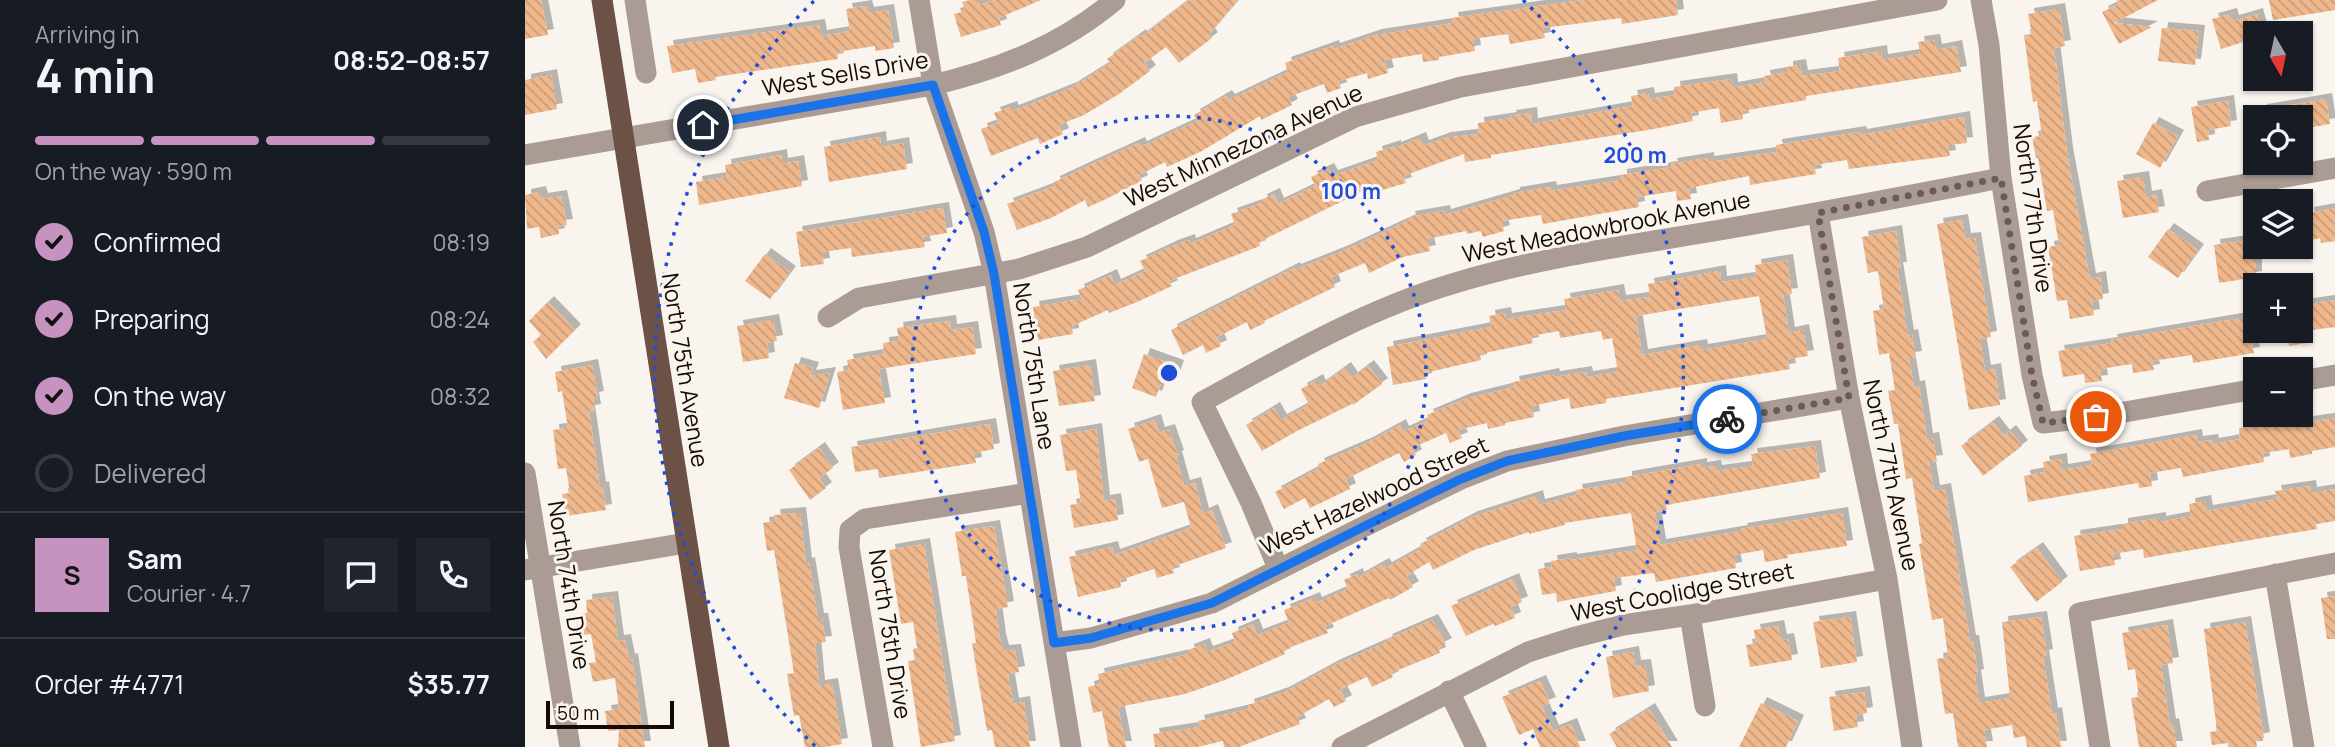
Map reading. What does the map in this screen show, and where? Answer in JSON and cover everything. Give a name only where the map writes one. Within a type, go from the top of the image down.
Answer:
[{"type":"main road","name":"North 75th Avenue","points":[[602,0],[719,747]]},
{"type":"street","points":[[635,0],[646,73]]},
{"type":"street","name":"North 75th Lane","points":[[919,0],[933,85],[984,232],[994,274],[1071,747]]},
{"type":"street","name":"West Sells Drive","points":[[525,155],[933,85],[1002,66],[1052,44],[1115,0]]},
{"type":"street","name":"West Minnezona Avenue","points":[[828,317],[859,298],[1019,270],[1087,247],[1355,117],[1461,87],[1937,0]]},
{"type":"street","name":"North 77th Drive","points":[[1980,0],[1989,45],[2001,178],[2032,375],[2043,423],[2096,417],[2243,391]]},
{"type":"street","points":[[2207,191],[2335,168]]},
{"type":"street","name":"West Meadowbrook Avenue","points":[[1279,568],[1202,402],[1292,352],[1371,313],[1454,283],[1534,263],[2001,178]]},
{"type":"street","name":"North 77th Avenue","points":[[1818,213],[1849,398],[1887,579],[1912,747]]},
{"type":"street","points":[[2313,379],[2335,375]]},
{"type":"street","name":"West Hazelwood Street","points":[[1054,643],[1091,638],[1212,603],[1461,479],[1507,461],[1624,436],[1849,398]]},
{"type":"street","name":"North 74th Drive","points":[[525,473],[533,568],[570,747]]},
{"type":"street","name":"North 75th Drive","points":[[883,747],[849,547],[850,530],[865,519],[1029,493]]},
{"type":"street","points":[[533,568],[686,543]]},
{"type":"street","points":[[2100,747],[2079,613],[2335,563]]},
{"type":"street","points":[[2275,574],[2304,747]]},
{"type":"street","name":"West Coolidge Street","points":[[1342,747],[1528,652],[1572,638],[1623,625],[1887,579]]},
{"type":"street","points":[[1690,615],[1705,706]]},
{"type":"street","points":[[1449,691],[1476,747]]},
{"type":"building","points":[[525,0],[541,0],[548,35],[525,39]]},
{"type":"building","points":[[977,0],[979,5],[996,0],[1041,0],[999,18],[1001,25],[961,37],[954,14],[965,11],[962,2]]},
{"type":"building","points":[[1189,0],[1238,0],[1209,34],[1212,38],[1179,63],[1166,47],[1144,63],[1150,71],[1119,94],[1084,115],[1059,125],[1063,134],[1040,144],[1038,138],[991,156],[981,129],[998,123],[994,113],[1011,107],[1013,111],[1071,88],[1111,63],[1107,59]]},
{"type":"building","points":[[1583,0],[1676,0],[1678,15],[1622,24],[1621,18],[1543,28],[1545,38],[1510,44],[1508,34],[1473,39],[1475,51],[1439,57],[1439,60],[1423,62],[1422,54],[1384,60],[1388,73],[1368,79],[1367,73],[1339,81],[1341,88],[1327,93],[1324,84],[1288,97],[1292,105],[1261,120],[1260,116],[1202,151],[1167,167],[1165,162],[1139,175],[1142,181],[1088,207],[1085,200],[1051,218],[1017,230],[1007,204],[1055,186],[1054,182],[1139,143],[1141,147],[1197,121],[1194,115],[1226,96],[1229,100],[1288,72],[1285,63],[1333,46],[1334,49],[1376,35],[1453,23],[1452,18]]},
{"type":"building","points":[[2117,0],[2158,0],[2114,23],[2152,27],[2119,44],[2102,12],[2119,4]]},
{"type":"building","points":[[2269,0],[2335,0],[2335,10],[2273,20]]},
{"type":"building","points":[[866,6],[868,13],[888,10],[894,48],[875,51],[875,46],[837,52],[838,59],[715,77],[716,80],[698,83],[695,69],[672,73],[667,46],[819,25],[821,36],[850,31],[846,9]]},
{"type":"building","points":[[2059,9],[2065,46],[2054,48],[2067,153],[2090,279],[2100,277],[2103,299],[2092,301],[2094,315],[2070,319],[2067,300],[2057,301],[2048,247],[2059,245],[2053,210],[2047,211],[2032,137],[2042,136],[2037,101],[2033,102],[2024,35],[2032,34],[2028,14]]},
{"type":"building","points":[[2231,14],[2233,21],[2257,14],[2259,21],[2243,21],[2243,42],[2221,49],[2212,19]]},
{"type":"building","points":[[2162,28],[2199,31],[2195,65],[2158,61]]},
{"type":"building","points":[[1934,40],[1936,50],[1956,46],[1961,72],[1806,96],[1806,100],[1742,111],[1743,119],[1721,123],[1719,108],[1691,113],[1693,121],[1654,129],[1491,155],[1491,158],[1465,162],[1464,154],[1403,176],[1406,183],[1369,194],[1367,189],[1259,242],[1260,246],[1169,281],[1172,286],[1072,326],[1073,334],[1038,340],[1033,307],[1082,299],[1078,290],[1111,275],[1115,285],[1145,271],[1140,261],[1172,246],[1189,240],[1190,244],[1235,225],[1231,214],[1262,203],[1261,200],[1274,194],[1278,204],[1315,186],[1311,177],[1328,169],[1332,176],[1378,160],[1376,152],[1420,138],[1423,146],[1445,138],[1479,134],[1478,123],[1511,118],[1510,116],[1531,113],[1532,124],[1633,106],[1631,96],[1648,93],[1649,99],[1675,95],[1674,87],[1731,79],[1732,88],[1765,82],[1764,76],[1787,72],[1787,67],[1800,65],[1802,76],[1840,71],[1838,58],[1881,51],[1882,60],[1920,54],[1918,42]]},
{"type":"building","points":[[551,75],[557,109],[525,115],[525,80]]},
{"type":"building","points":[[2326,99],[2330,124],[2313,127],[2313,105],[2291,105]]},
{"type":"building","points":[[2228,101],[2231,126],[2208,130],[2209,140],[2197,142],[2191,107]]},
{"type":"building","points":[[1964,117],[1967,143],[1948,145],[1950,156],[1849,169],[1847,160],[1814,165],[1816,174],[1750,185],[1749,176],[1689,188],[1691,199],[1677,201],[1676,191],[1637,197],[1639,207],[1543,224],[1541,215],[1501,221],[1504,231],[1483,237],[1481,231],[1467,234],[1466,231],[1427,239],[1430,251],[1403,257],[1369,273],[1365,263],[1331,277],[1335,287],[1250,330],[1247,322],[1217,337],[1221,346],[1206,353],[1203,345],[1183,355],[1171,330],[1294,268],[1295,270],[1343,251],[1410,220],[1409,217],[1444,211],[1445,215],[1514,193],[1550,187],[1551,191],[1621,180],[1621,175],[1672,167],[1671,164],[1708,158],[1708,162],[1777,152],[1776,145],[1860,132],[1861,135]]},
{"type":"building","points":[[2153,123],[2178,136],[2160,168],[2136,154]]},
{"type":"building","points":[[880,137],[881,147],[903,143],[907,169],[829,182],[824,147]]},
{"type":"building","points":[[781,155],[782,164],[798,161],[802,186],[699,205],[696,182],[727,177],[725,165]]},
{"type":"building","points":[[2143,177],[2146,197],[2156,195],[2159,212],[2123,218],[2117,181]]},
{"type":"building","points":[[540,192],[542,199],[561,196],[567,225],[558,226],[559,234],[541,238],[539,227],[527,229],[525,195]]},
{"type":"building","points":[[943,208],[947,233],[923,237],[925,247],[852,257],[851,248],[822,252],[824,264],[801,267],[796,232]]},
{"type":"building","points":[[2335,208],[2335,241],[2321,243],[2320,238],[2313,240],[2313,212]]},
{"type":"building","points":[[1962,220],[1965,239],[1975,238],[1991,337],[1980,339],[1985,371],[1995,369],[2000,405],[1969,410],[1937,224]]},
{"type":"building","points":[[2168,229],[2198,250],[2178,278],[2148,257]]},
{"type":"building","points":[[1896,231],[1901,268],[1897,268],[1908,336],[1912,335],[1916,357],[1909,358],[1914,387],[1919,386],[1927,439],[1933,438],[1937,461],[1929,462],[1934,491],[1945,489],[1970,641],[1973,641],[1979,703],[2010,698],[2002,622],[2041,617],[2047,655],[2043,656],[2052,714],[2056,713],[2061,747],[2027,747],[2025,736],[2014,738],[2012,725],[1984,730],[1987,747],[1958,747],[1953,713],[1945,714],[1937,659],[1948,657],[1943,618],[1932,620],[1919,544],[1922,543],[1912,478],[1906,479],[1898,424],[1894,424],[1888,391],[1895,390],[1889,353],[1879,355],[1873,311],[1884,309],[1878,271],[1868,273],[1862,237]]},
{"type":"building","points":[[2243,241],[2243,259],[2256,259],[2256,273],[2243,273],[2243,279],[2219,283],[2214,245]]},
{"type":"building","points":[[765,254],[790,272],[770,299],[745,281]]},
{"type":"building","points":[[1787,260],[1792,294],[1783,295],[1789,333],[1803,330],[1808,356],[1788,359],[1790,369],[1606,399],[1606,403],[1571,409],[1569,398],[1532,406],[1534,417],[1488,429],[1487,423],[1458,430],[1462,438],[1450,443],[1446,433],[1412,448],[1416,455],[1404,462],[1399,453],[1346,479],[1350,489],[1310,508],[1305,498],[1284,509],[1275,492],[1320,468],[1318,464],[1400,425],[1403,432],[1429,420],[1427,415],[1465,399],[1514,387],[1513,382],[1553,374],[1554,377],[1586,372],[1587,377],[1618,372],[1612,338],[1603,340],[1601,331],[1560,338],[1559,331],[1531,336],[1533,343],[1480,354],[1481,360],[1425,373],[1426,379],[1393,385],[1387,347],[1491,327],[1489,316],[1505,313],[1506,319],[1566,310],[1564,299],[1618,290],[1620,301],[1650,297],[1648,284],[1720,271],[1721,282],[1756,277],[1755,265]],"holes":[[[1759,296],[1767,339],[1702,350],[1701,345],[1642,355],[1636,316]]]},
{"type":"building","points":[[2335,300],[2335,327],[2313,330],[2313,303]]},
{"type":"building","points":[[548,302],[575,330],[546,359],[533,342],[541,335],[529,321]]},
{"type":"building","points":[[2243,318],[2243,343],[2252,343],[2254,353],[2193,363],[2192,355],[2152,361],[2154,370],[2133,373],[2132,364],[2100,369],[2102,381],[2085,383],[2084,374],[2063,377],[2058,351],[2112,343],[2111,340]]},
{"type":"building","points":[[773,320],[777,341],[767,343],[769,358],[743,362],[737,326]]},
{"type":"building","points":[[950,321],[951,330],[972,327],[976,354],[879,369],[885,403],[843,410],[837,372],[849,370],[847,360],[884,354],[883,343],[899,341],[897,328]]},
{"type":"building","points":[[1144,354],[1178,366],[1172,383],[1162,380],[1156,397],[1132,388]]},
{"type":"building","points":[[795,363],[813,368],[810,376],[830,373],[819,408],[784,398]]},
{"type":"building","points":[[592,365],[598,397],[593,398],[595,410],[589,411],[600,488],[603,487],[606,510],[566,516],[562,494],[570,493],[566,468],[558,469],[553,430],[568,428],[562,391],[558,392],[555,372]]},
{"type":"building","points":[[1090,365],[1095,401],[1059,406],[1053,371]]},
{"type":"building","points":[[1368,366],[1382,384],[1353,405],[1262,451],[1246,425],[1274,408],[1281,420],[1309,405],[1301,389],[1317,380],[1320,386],[1345,368],[1352,378]]},
{"type":"building","points":[[2335,418],[2335,447],[2290,458],[2289,449],[2263,453],[2264,462],[2183,477],[2181,468],[2150,473],[2152,486],[2139,488],[2138,483],[2028,502],[2024,476],[2045,472],[2043,462],[2061,459],[2062,470],[2092,465],[2090,454],[2196,435],[2197,442],[2212,440],[2213,444],[2240,439],[2239,428],[2313,427],[2313,421]]},
{"type":"building","points":[[1155,420],[1159,433],[1169,430],[1184,486],[1195,483],[1203,514],[1212,510],[1226,548],[1172,567],[1174,573],[1157,578],[1154,569],[1120,580],[1121,587],[1078,597],[1069,557],[1112,547],[1114,555],[1191,528],[1184,502],[1162,508],[1148,459],[1139,462],[1128,429]]},
{"type":"building","points":[[1993,422],[2004,436],[2010,431],[2022,446],[1983,476],[1961,446]]},
{"type":"building","points":[[990,424],[994,449],[974,453],[976,463],[879,478],[878,469],[855,472],[851,447]]},
{"type":"building","points":[[1096,429],[1104,501],[1115,499],[1118,520],[1074,528],[1070,505],[1081,503],[1076,470],[1066,471],[1060,435]]},
{"type":"building","points":[[1815,446],[1820,478],[1666,505],[1667,510],[1655,512],[1660,545],[1842,513],[1847,546],[1787,555],[1788,558],[1765,562],[1763,550],[1734,555],[1736,568],[1656,582],[1654,573],[1614,578],[1616,591],[1557,602],[1556,593],[1542,595],[1538,569],[1552,567],[1551,561],[1637,550],[1631,513],[1564,523],[1565,525],[1529,532],[1474,550],[1433,570],[1429,562],[1406,576],[1413,587],[1390,600],[1389,598],[1325,626],[1328,633],[1283,650],[1285,654],[1225,680],[1185,694],[1118,707],[1126,747],[1109,747],[1102,711],[1093,713],[1088,687],[1100,684],[1098,674],[1189,654],[1188,650],[1204,644],[1207,652],[1235,642],[1232,633],[1253,624],[1257,635],[1289,623],[1284,610],[1314,598],[1316,603],[1348,589],[1344,580],[1357,574],[1358,578],[1383,564],[1386,568],[1422,548],[1420,544],[1472,517],[1537,496],[1539,505],[1577,495],[1576,490],[1626,482],[1626,477],[1701,464],[1701,468],[1715,466],[1716,471],[1753,466],[1751,454]]},
{"type":"building","points":[[819,448],[833,468],[819,478],[826,488],[810,500],[789,470]]},
{"type":"building","points":[[2310,486],[2311,493],[2335,489],[2335,521],[2316,524],[2317,529],[2144,558],[2143,549],[2113,554],[2115,565],[2080,571],[2074,536],[2122,529],[2122,524],[2160,518],[2160,522],[2191,516],[2189,504],[2205,501],[2207,511],[2277,499],[2275,491]]},
{"type":"building","points":[[800,513],[806,564],[809,563],[818,619],[822,619],[826,642],[815,643],[819,686],[832,684],[842,744],[825,747],[805,747],[799,715],[794,716],[787,674],[794,673],[774,550],[767,551],[763,523],[775,521],[774,515]]},
{"type":"building","points":[[994,526],[1008,607],[996,609],[1000,639],[1003,651],[1015,650],[1019,672],[1008,674],[1013,704],[1024,702],[1030,747],[995,747],[992,730],[987,731],[972,643],[976,643],[966,576],[962,576],[955,532]]},
{"type":"building","points":[[924,544],[955,741],[921,747],[908,661],[915,660],[913,649],[917,648],[913,622],[901,624],[889,550]]},
{"type":"building","points":[[2037,548],[2062,582],[2036,602],[2010,567]]},
{"type":"building","points":[[1513,579],[1522,602],[1511,607],[1515,618],[1466,636],[1451,606]]},
{"type":"building","points":[[2335,596],[2335,639],[2327,639],[2321,598]]},
{"type":"building","points":[[612,597],[618,641],[625,640],[629,660],[632,659],[645,747],[618,747],[619,730],[608,731],[605,711],[619,709],[615,678],[593,682],[589,663],[596,662],[591,634],[584,635],[581,614],[587,613],[586,600]]},
{"type":"building","points":[[1850,617],[1857,662],[1821,668],[1813,622]]},
{"type":"building","points":[[1432,620],[1446,644],[1438,648],[1440,653],[1391,673],[1393,677],[1372,687],[1367,677],[1340,689],[1346,701],[1334,707],[1329,699],[1297,717],[1300,724],[1239,747],[1224,747],[1223,741],[1197,747],[1155,747],[1153,734],[1200,727],[1198,721],[1249,709],[1248,705],[1283,693],[1335,665],[1387,642],[1386,640]]},
{"type":"building","points":[[2245,622],[2264,738],[2256,740],[2257,747],[2228,747],[2228,743],[2212,745],[2210,732],[2217,731],[2204,629]]},
{"type":"building","points":[[2167,625],[2173,663],[2161,665],[2170,725],[2173,724],[2177,747],[2139,747],[2131,698],[2139,697],[2135,669],[2128,670],[2122,633]]},
{"type":"building","points":[[1778,626],[1781,640],[1788,639],[1792,660],[1750,667],[1746,645],[1756,643],[1754,630]]},
{"type":"building","points":[[1633,652],[1635,666],[1645,665],[1649,691],[1613,698],[1606,657]]},
{"type":"building","points":[[1540,681],[1550,703],[1542,706],[1553,731],[1571,724],[1580,747],[1540,747],[1533,729],[1519,735],[1502,697]]},
{"type":"building","points":[[1864,692],[1867,713],[1856,715],[1858,727],[1834,731],[1829,697]]},
{"type":"building","points":[[1761,703],[1798,721],[1786,747],[1739,747]]},
{"type":"building","points":[[1649,709],[1672,747],[1617,747],[1609,734]]},
{"type":"way so far","points":[[1727,419],[1849,398],[1818,213],[2001,178],[2032,375],[2043,423],[2096,417]]},
{"type":"route","points":[[703,125],[933,85],[984,232],[994,274],[1054,643],[1091,638],[1212,603],[1461,479],[1507,461],[1624,436],[1727,419]]}]
